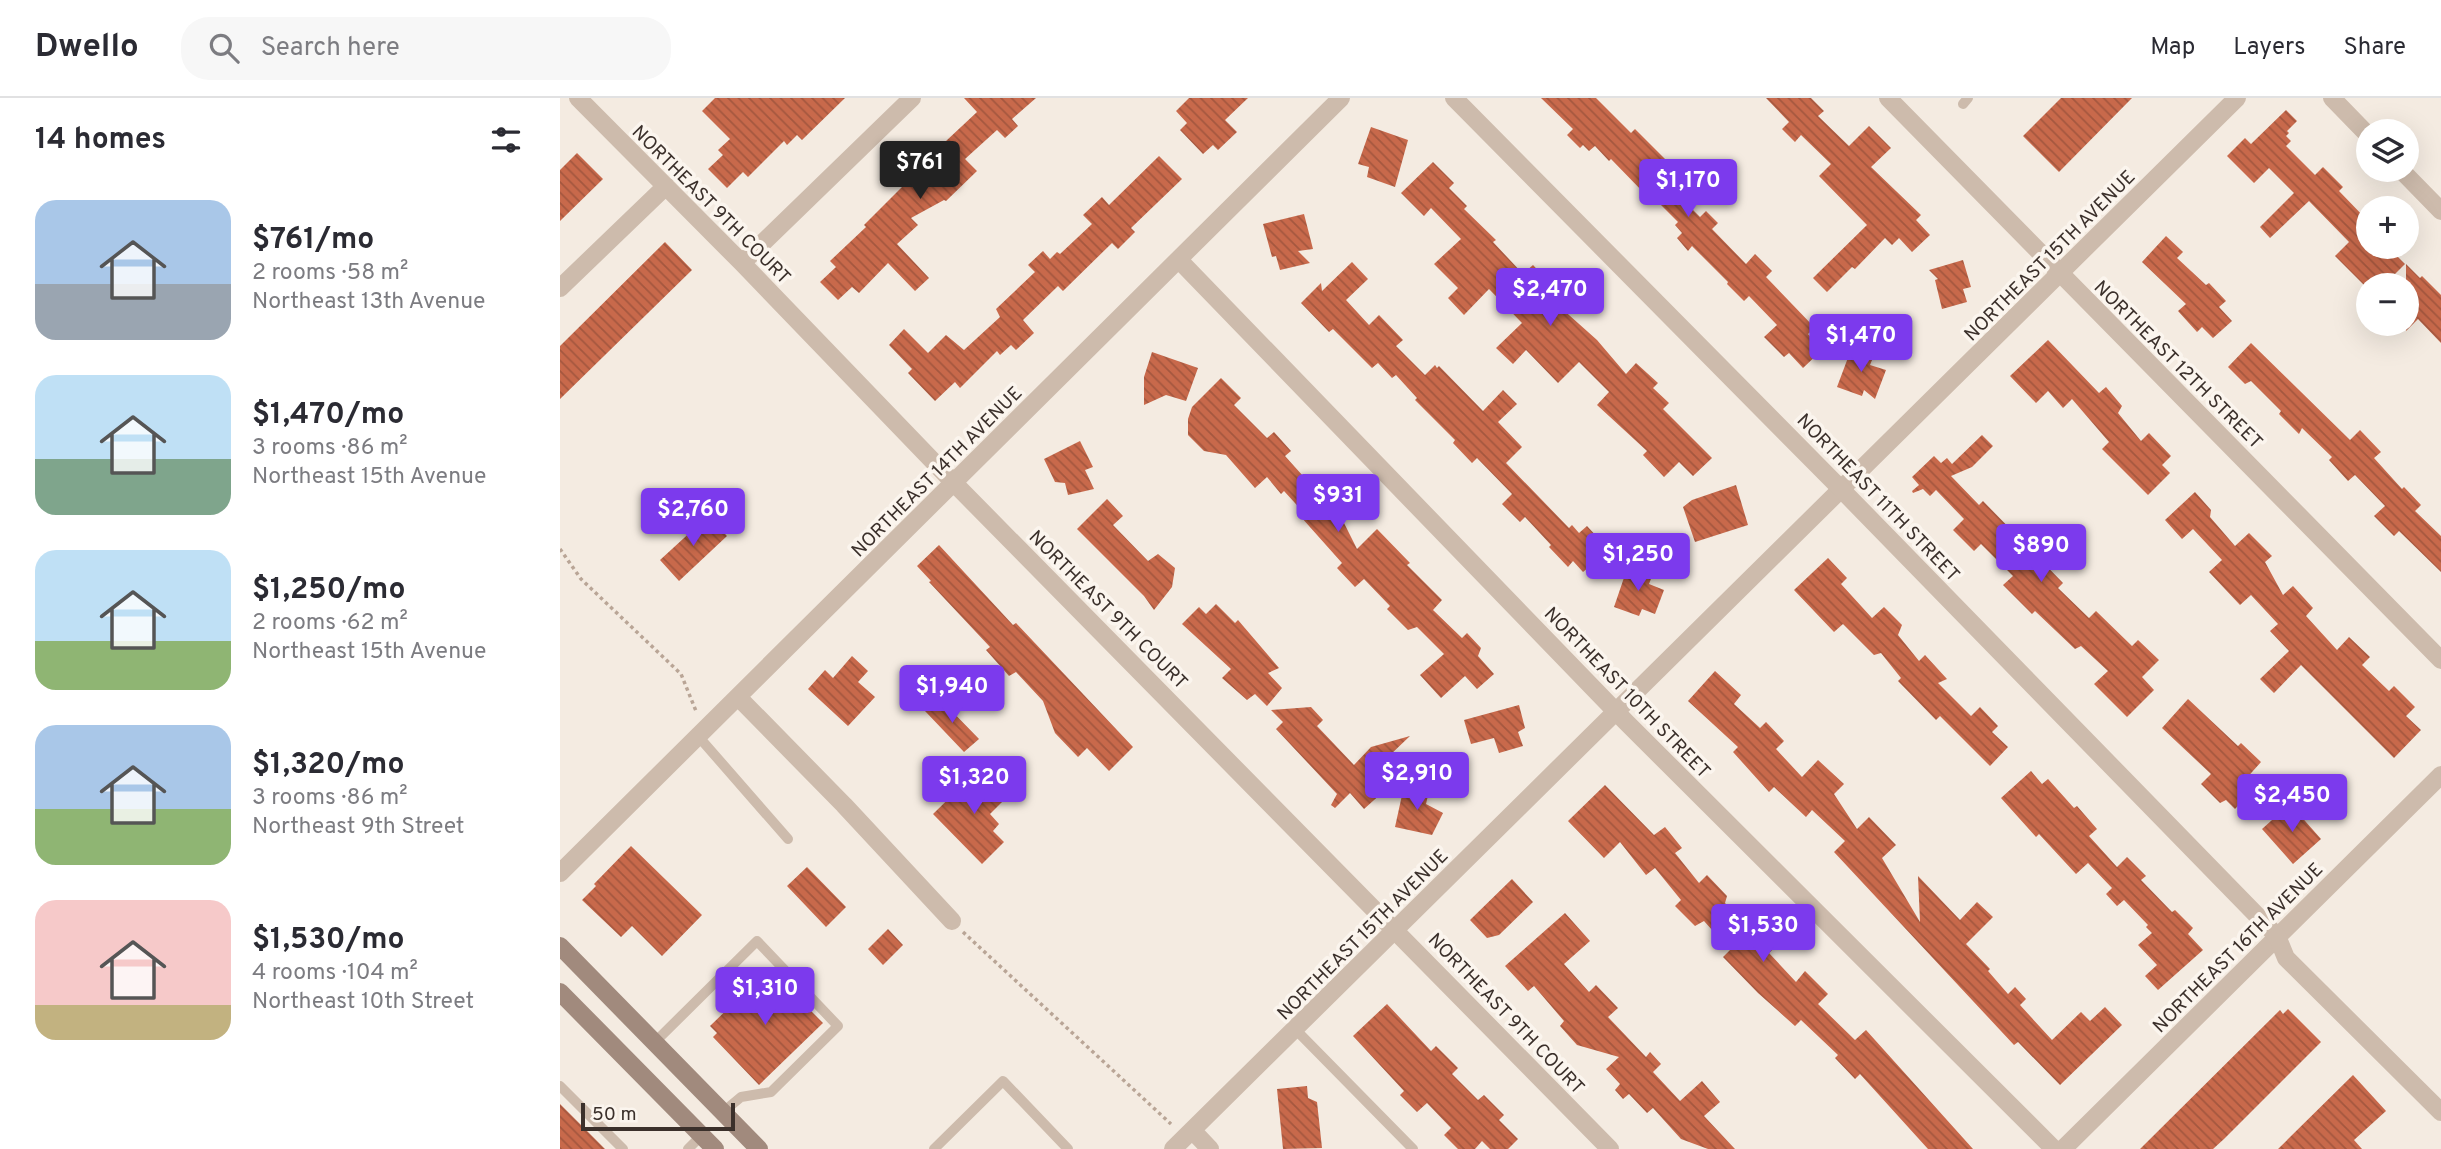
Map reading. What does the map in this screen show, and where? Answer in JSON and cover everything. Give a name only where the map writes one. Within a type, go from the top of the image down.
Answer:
[{"type":"main road","points":[[560,946],[756,1148]]},
{"type":"main road","points":[[560,992],[715,1149]]},
{"type":"main road","points":[[702,1135],[723,1112]]},
{"type":"street","name":"NORTHEAST 9TH COURT","points":[[578,98],[1610,1149]]},
{"type":"street","points":[[742,263],[912,98]]},
{"type":"street","name":"NORTHEAST 14TH AVENUE","points":[[560,873],[1341,98]]},
{"type":"street","name":"NORTHEAST 11TH STREET","points":[[1454,98],[1842,489],[2277,936],[2286,958],[2441,1112]]},
{"type":"street","name":"NORTHEAST 12TH STREET","points":[[1888,98],[2441,660]]},
{"type":"street","name":"NORTHEAST 15TH AVENUE","points":[[1183,1139],[2061,274],[2236,98]]},
{"type":"street","points":[[2332,98],[2356,123]]},
{"type":"street","points":[[2413,182],[2441,211]]},
{"type":"street","points":[[560,288],[666,186]]},
{"type":"street","name":"NORTHEAST 10TH STREET","points":[[1179,260],[1617,712],[2054,1149]]},
{"type":"street","points":[[738,697],[952,921]]},
{"type":"street","name":"NORTHEAST 16TH AVENUE","points":[[2063,1149],[2441,775]]},
{"type":"street","points":[[1183,1139],[1210,1149]]},
{"type":"lane","points":[[701,733],[788,839]]},
{"type":"lane","points":[[655,1042],[757,941],[838,1026],[771,1092],[741,1097],[723,1112]]},
{"type":"lane","points":[[1295,1029],[1413,1149]]},
{"type":"lane","points":[[934,1149],[1003,1081],[1068,1149]]},
{"type":"lane","points":[[560,1086],[623,1149]]},
{"type":"lane","points":[[688,1149],[702,1135]]},
{"type":"path","points":[[560,549],[581,579],[681,674],[701,733]]},
{"type":"path","points":[[952,921],[1183,1139]]},
{"type":"building","points":[[715,98],[845,98],[802,140],[797,135],[787,145],[784,141],[748,177],[743,172],[727,188],[708,169],[723,155],[718,150],[730,139],[702,111]]},
{"type":"building","points":[[964,98],[1036,98],[1012,119],[1018,126],[1005,138],[997,130],[965,159],[977,171],[946,201],[911,218],[918,225],[897,244],[929,278],[915,291],[888,263],[859,293],[852,287],[838,300],[820,282],[836,267],[830,261],[866,227],[864,225],[917,172],[915,170],[977,112]]},
{"type":"building","points":[[1189,98],[1248,98],[1225,120],[1237,132],[1218,150],[1213,145],[1203,154],[1180,130],[1187,123],[1176,111]]},
{"type":"building","points":[[1541,98],[1596,98],[1631,133],[1635,129],[1675,169],[1668,175],[1682,189],[1677,194],[1700,217],[1706,211],[1718,223],[1712,229],[1746,264],[1755,254],[1772,271],[1766,277],[1815,328],[1808,334],[1822,350],[1803,368],[1789,353],[1784,357],[1764,337],[1777,325],[1749,296],[1744,301],[1692,246],[1688,251],[1677,238],[1682,233],[1675,225],[1678,222],[1648,192],[1645,194],[1595,146],[1589,151],[1583,145],[1580,148],[1567,135],[1573,129]]},
{"type":"building","points":[[1766,98],[1811,98],[1824,111],[1818,116],[1849,146],[1869,126],[1891,148],[1871,167],[1921,215],[1916,220],[1930,235],[1912,252],[1899,238],[1892,245],[1885,238],[1855,269],[1852,267],[1827,292],[1813,278],[1867,225],[1819,176],[1831,164],[1801,135],[1795,142],[1782,129],[1789,122]]},
{"type":"building","points":[[2061,98],[2132,98],[2059,172],[2023,136]]},
{"type":"building","points":[[2286,110],[2297,121],[2287,131],[2289,133],[2286,136],[2291,141],[2286,146],[2315,175],[2323,167],[2343,187],[2339,191],[2356,209],[2356,259],[2400,259],[2405,264],[2396,273],[2356,273],[2356,277],[2335,256],[2349,242],[2309,201],[2270,238],[2260,227],[2294,193],[2269,168],[2254,183],[2227,156],[2245,138],[2251,144]]},
{"type":"building","points":[[1371,127],[1408,140],[1395,187],[1367,177],[1369,167],[1358,164]]},
{"type":"building","points":[[577,153],[603,179],[560,221],[560,170]]},
{"type":"building","points":[[1159,156],[1182,179],[1131,228],[1135,232],[1118,249],[1112,243],[1063,291],[1058,286],[1023,320],[1034,333],[1016,350],[1011,345],[1000,355],[997,351],[960,388],[955,382],[935,401],[908,373],[912,369],[889,345],[904,329],[928,353],[946,335],[964,350],[1000,317],[996,309],[1035,272],[1028,265],[1043,251],[1050,259],[1057,252],[1060,254],[1092,224],[1083,215],[1102,197],[1109,205]]},
{"type":"building","points":[[1433,162],[1454,183],[1449,188],[1467,206],[1464,209],[1496,240],[1493,242],[1523,274],[1533,265],[1551,284],[1547,288],[1563,305],[1560,307],[1597,340],[1626,374],[1636,363],[1658,383],[1653,388],[1669,403],[1663,409],[1712,458],[1693,476],[1679,462],[1664,477],[1643,455],[1647,451],[1597,405],[1609,392],[1579,362],[1558,383],[1526,350],[1513,364],[1496,348],[1522,323],[1489,289],[1464,315],[1448,298],[1458,288],[1434,264],[1461,239],[1431,208],[1424,216],[1401,193]]},
{"type":"building","points":[[1304,214],[1313,249],[1298,251],[1310,263],[1280,270],[1276,256],[1272,257],[1263,224]]},
{"type":"building","points":[[2166,236],[2183,252],[2177,258],[2206,285],[2209,283],[2226,301],[2219,307],[2232,321],[2213,338],[2202,327],[2197,332],[2178,311],[2186,304],[2142,262]]},
{"type":"building","points":[[665,242],[692,270],[560,399],[560,346]]},
{"type":"building","points":[[1963,260],[1971,287],[1963,289],[1967,302],[1942,309],[1935,280],[1938,279],[1929,270]]},
{"type":"building","points":[[1352,262],[1368,279],[1346,300],[1369,325],[1379,315],[1403,340],[1396,346],[1425,375],[1435,365],[1437,368],[1439,366],[1483,411],[1503,390],[1517,404],[1498,422],[1522,447],[1506,463],[1569,528],[1572,525],[1579,533],[1587,526],[1599,539],[1593,545],[1607,560],[1593,572],[1589,567],[1583,572],[1573,561],[1568,567],[1525,517],[1520,522],[1502,504],[1512,494],[1477,458],[1472,463],[1453,443],[1455,440],[1415,400],[1417,398],[1396,375],[1392,378],[1378,363],[1372,368],[1333,329],[1329,332],[1301,303],[1321,283],[1322,291]]},
{"type":"building","points":[[2406,264],[2415,273],[2406,273]]},
{"type":"building","points":[[2422,276],[2441,295],[2441,343],[2419,320],[2419,277]]},
{"type":"building","points":[[2048,340],[2099,393],[2106,387],[2122,406],[2118,413],[2141,441],[2149,433],[2171,456],[2162,465],[2170,473],[2148,495],[2102,449],[2109,442],[2072,399],[2063,408],[2048,391],[2036,403],[2010,376]]},
{"type":"building","points":[[2251,343],[2350,440],[2360,430],[2381,452],[2374,458],[2402,489],[2404,487],[2421,505],[2415,511],[2441,536],[2441,572],[2399,531],[2394,536],[2374,516],[2385,506],[2355,475],[2348,481],[2329,460],[2332,457],[2302,428],[2299,434],[2251,381],[2245,384],[2228,367]]},
{"type":"building","points":[[1852,347],[1874,355],[1870,365],[1886,370],[1875,399],[1864,390],[1862,396],[1837,387]]},
{"type":"building","points":[[1152,352],[1198,368],[1186,401],[1166,395],[1144,405],[1144,377]]},
{"type":"building","points":[[1221,378],[1241,398],[1234,405],[1267,438],[1274,432],[1291,451],[1285,456],[1312,486],[1315,483],[1335,505],[1357,549],[1377,529],[1410,563],[1407,565],[1442,600],[1433,610],[1462,638],[1467,633],[1481,648],[1478,656],[1494,674],[1477,689],[1465,676],[1441,698],[1420,675],[1444,654],[1417,627],[1408,630],[1387,609],[1390,606],[1364,579],[1355,587],[1337,568],[1342,563],[1301,517],[1305,514],[1284,491],[1281,494],[1267,477],[1255,488],[1226,455],[1204,451],[1188,435],[1188,419],[1192,407]]},
{"type":"building","points":[[1982,435],[1993,446],[1972,467],[1951,476],[1979,505],[1983,501],[2063,583],[2058,588],[2089,618],[2096,611],[2132,646],[2138,640],[2159,660],[2142,677],[2154,690],[2127,717],[2094,684],[2108,671],[2081,646],[2075,649],[2035,611],[2032,614],[2003,585],[2013,576],[1981,544],[1974,551],[1953,530],[1964,519],[1936,490],[1930,496],[1923,489],[1913,493],[1919,485],[1912,477],[1934,456],[1941,463],[1947,458],[1952,464]]},
{"type":"building","points":[[1080,441],[1093,467],[1085,470],[1094,489],[1068,495],[1065,483],[1055,482],[1044,459]]},
{"type":"building","points":[[1736,485],[1748,525],[1695,542],[1683,507],[1692,500]]},
{"type":"building","points":[[2195,492],[2211,510],[2210,517],[2235,546],[2249,533],[2272,556],[2265,562],[2283,595],[2293,586],[2313,608],[2306,616],[2337,650],[2349,637],[2370,657],[2362,665],[2389,691],[2394,686],[2415,707],[2406,716],[2421,730],[2394,758],[2301,665],[2274,693],[2260,679],[2289,651],[2270,631],[2278,624],[2251,595],[2240,605],[2209,572],[2222,560],[2193,529],[2182,539],[2165,520]]},
{"type":"building","points":[[1107,499],[1123,516],[1113,525],[1148,561],[1158,554],[1175,568],[1172,587],[1154,610],[1144,596],[1077,529]]},
{"type":"building","points":[[708,516],[727,536],[679,581],[660,560]]},
{"type":"building","points":[[939,545],[1133,747],[1109,771],[1087,748],[1078,757],[1055,733],[1043,701],[1016,672],[1009,676],[986,650],[990,647],[929,582],[931,581],[917,566]]},
{"type":"building","points":[[1828,558],[1847,578],[1841,584],[1872,618],[1884,607],[1902,625],[1898,635],[1919,661],[1925,655],[1947,679],[1938,683],[1971,716],[1980,707],[1998,726],[1992,732],[2008,747],[1990,766],[1940,716],[1936,720],[1898,681],[1901,678],[1881,653],[1874,655],[1843,624],[1834,632],[1794,590]]},
{"type":"building","points":[[1628,566],[1652,576],[1649,584],[1664,590],[1655,614],[1642,609],[1639,616],[1614,607]]},
{"type":"building","points":[[1216,604],[1235,623],[1238,620],[1279,668],[1268,673],[1282,688],[1267,706],[1255,694],[1247,700],[1222,678],[1231,669],[1182,624],[1199,607],[1206,614]]},
{"type":"building","points":[[852,656],[868,671],[858,682],[875,697],[848,726],[808,689],[825,670],[833,678]]},
{"type":"building","points":[[1715,671],[1741,695],[1734,704],[1760,728],[1766,722],[1784,741],[1776,749],[1802,777],[1818,760],[1844,784],[1834,794],[1857,829],[1869,817],[1896,845],[1882,858],[1920,922],[1918,876],[1960,920],[1977,902],[1993,917],[1966,944],[1990,969],[1988,971],[2008,994],[2015,987],[2026,999],[2020,1005],[2052,1040],[2081,1012],[2090,1021],[2105,1007],[2122,1025],[2060,1085],[2018,1042],[2014,1045],[1834,852],[1845,841],[1812,810],[1806,817],[1774,787],[1769,792],[1733,752],[1738,747],[1688,701]]},
{"type":"building","points":[[939,698],[979,739],[964,752],[925,711]]},
{"type":"building","points":[[2188,699],[2238,746],[2241,743],[2261,762],[2244,781],[2253,790],[2235,809],[2226,800],[2220,803],[2201,784],[2211,774],[2162,728]]},
{"type":"building","points":[[1519,705],[1525,728],[1518,732],[1523,746],[1499,753],[1494,738],[1471,744],[1464,720]]},
{"type":"building","points":[[1311,707],[1323,720],[1317,726],[1354,765],[1371,747],[1410,736],[1366,778],[1392,784],[1364,809],[1350,793],[1335,808],[1331,805],[1337,794],[1276,729],[1283,722],[1271,710]]},
{"type":"building","points":[[978,770],[1006,798],[990,814],[999,824],[993,831],[1004,842],[982,864],[933,814]]},
{"type":"building","points":[[2031,771],[2042,784],[2048,779],[2074,808],[2077,806],[2097,829],[2089,836],[2117,867],[2127,857],[2146,876],[2141,880],[2172,912],[2175,910],[2193,928],[2188,934],[2203,950],[2158,990],[2145,976],[2157,965],[2138,945],[2152,933],[2146,927],[2148,925],[2124,900],[2117,906],[2106,894],[2112,888],[2088,863],[2076,874],[2039,834],[2036,837],[2001,798]]},
{"type":"building","points":[[1605,785],[1654,835],[1665,827],[1682,848],[1675,853],[1699,883],[1707,875],[1727,896],[1725,903],[1750,931],[1757,925],[1776,946],[1769,953],[1796,982],[1805,971],[1828,994],[1818,1004],[1855,1040],[1866,1030],[1973,1149],[1928,1149],[1860,1074],[1855,1079],[1835,1058],[1838,1055],[1801,1020],[1795,1026],[1723,957],[1730,950],[1704,921],[1695,926],[1675,906],[1681,900],[1655,868],[1646,875],[1620,842],[1604,858],[1568,821]]},
{"type":"building","points":[[1404,786],[1429,791],[1426,804],[1443,813],[1432,835],[1395,827]]},
{"type":"building","points":[[2290,804],[2321,839],[2293,864],[2262,829]]},
{"type":"building","points":[[631,846],[702,915],[662,956],[632,926],[621,937],[582,900]]},
{"type":"building","points":[[807,867],[846,907],[826,927],[787,886]]},
{"type":"building","points":[[1512,879],[1533,902],[1499,935],[1487,938],[1470,920]]},
{"type":"building","points":[[1565,913],[1590,941],[1564,964],[1589,992],[1596,985],[1618,1008],[1608,1017],[1646,1057],[1650,1052],[1661,1064],[1653,1072],[1680,1101],[1702,1081],[1720,1102],[1704,1116],[1735,1149],[1708,1149],[1681,1139],[1653,1108],[1647,1113],[1629,1094],[1623,1099],[1615,1090],[1620,1084],[1606,1069],[1619,1057],[1577,1045],[1560,1026],[1564,1021],[1534,986],[1528,991],[1505,966]]},
{"type":"building","points":[[888,929],[903,945],[883,965],[868,949]]},
{"type":"building","points":[[769,969],[823,1023],[759,1085],[713,1037],[717,1033],[710,1026]]},
{"type":"building","points":[[1387,1004],[1431,1051],[1436,1046],[1458,1068],[1452,1074],[1478,1100],[1484,1095],[1504,1115],[1499,1120],[1518,1139],[1508,1149],[1490,1149],[1482,1141],[1475,1149],[1458,1149],[1444,1135],[1451,1128],[1427,1103],[1417,1112],[1400,1095],[1404,1091],[1353,1036]]},
{"type":"building","points":[[2288,1009],[2321,1042],[2224,1139],[2213,1149],[2140,1149],[2280,1010],[2283,1014]]},
{"type":"building","points":[[2353,1075],[2386,1111],[2354,1140],[2362,1149],[2278,1149]]},
{"type":"building","points":[[1307,1086],[1308,1098],[1317,1102],[1322,1148],[1283,1149],[1277,1089]]},
{"type":"building","points":[[560,1104],[605,1149],[560,1149]]}]
